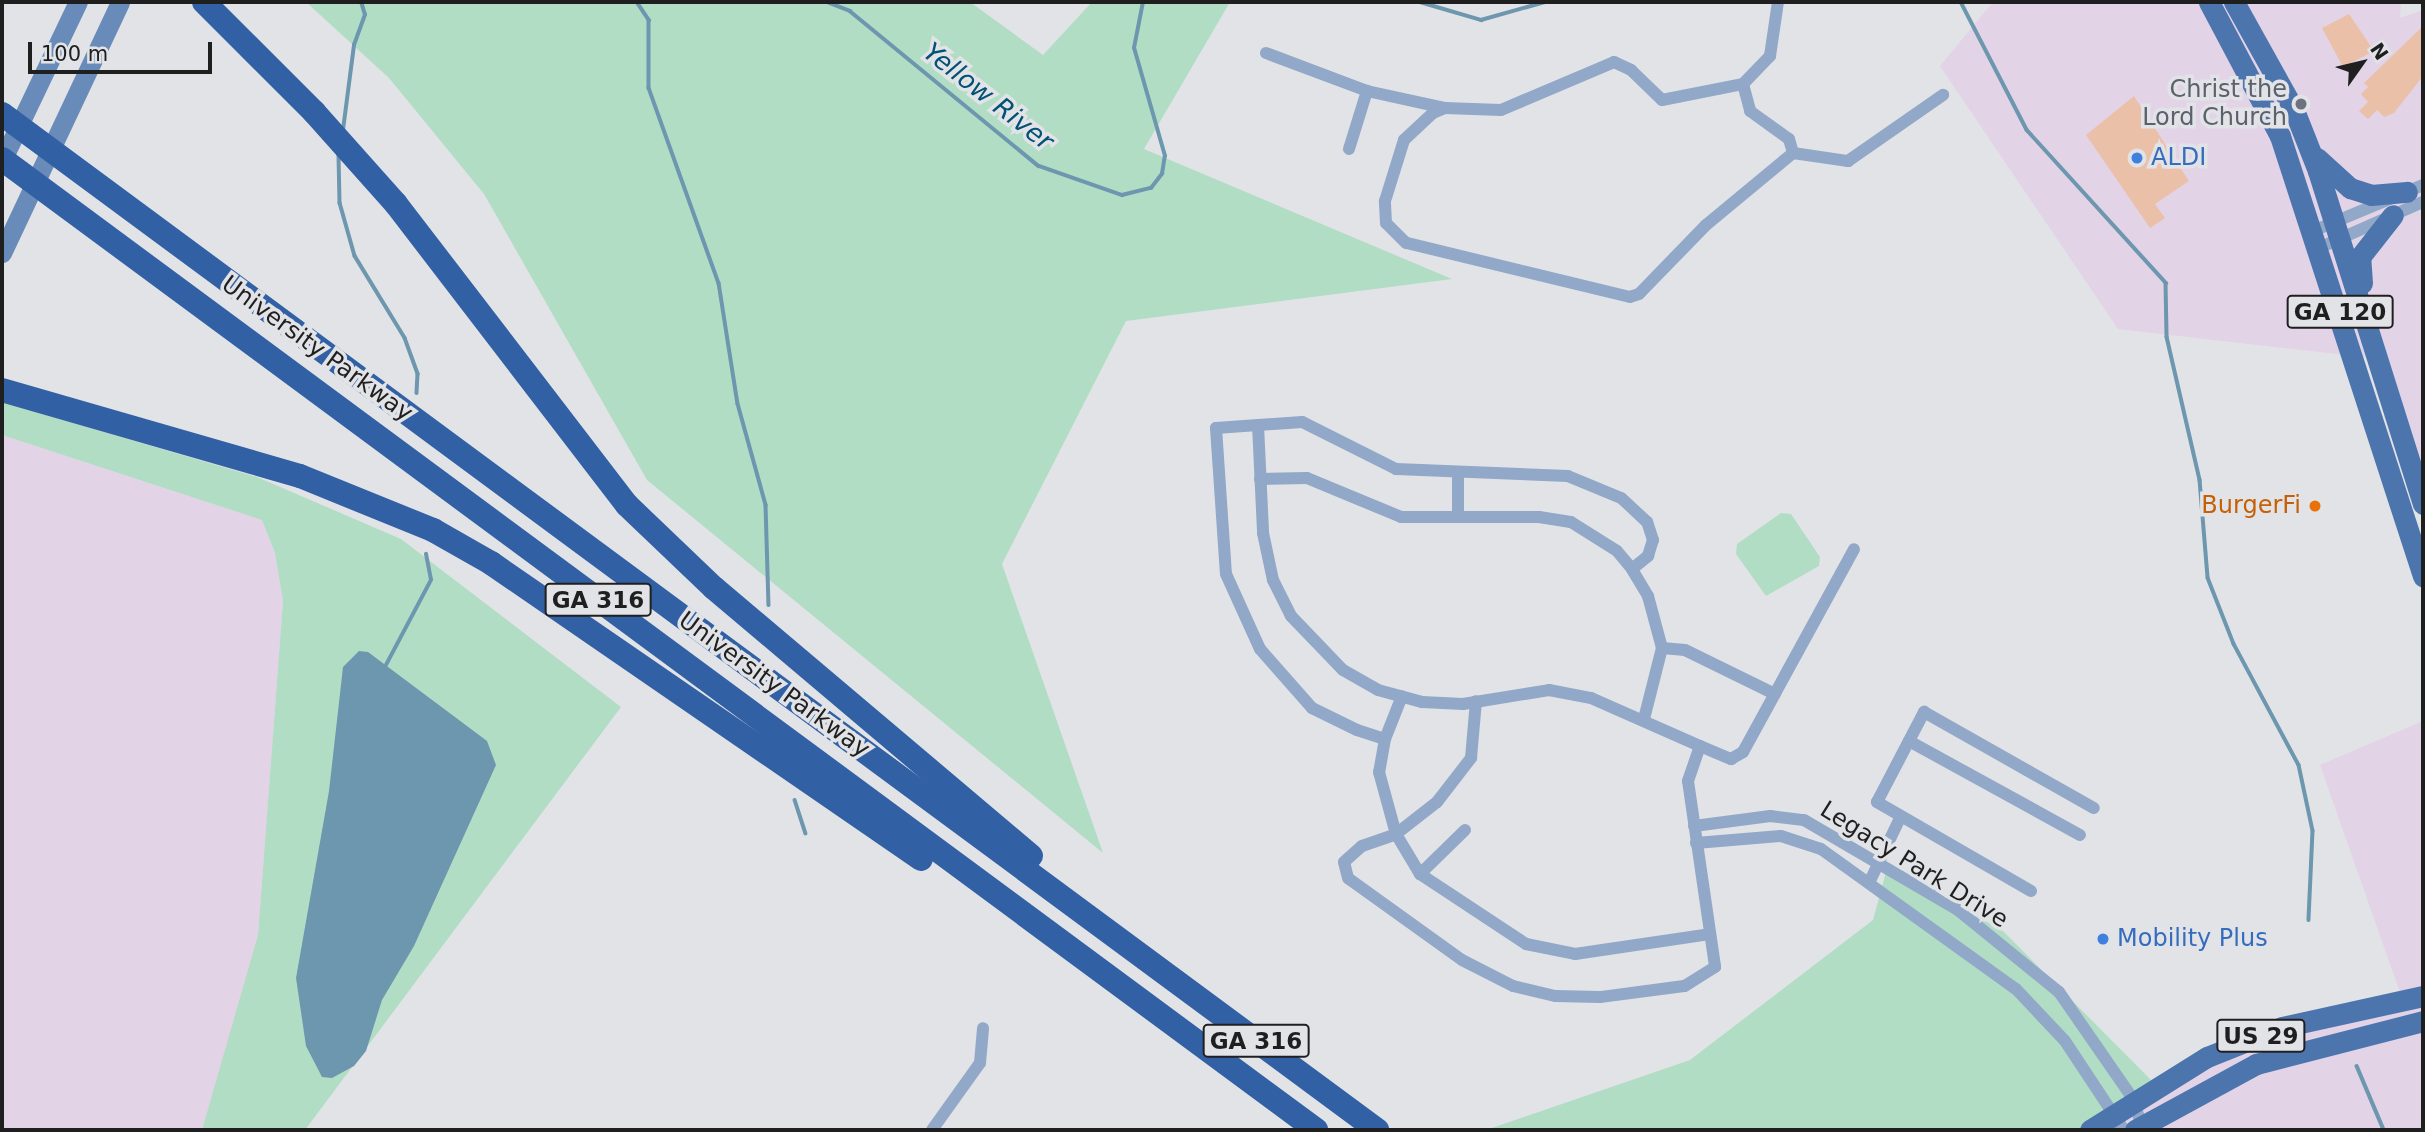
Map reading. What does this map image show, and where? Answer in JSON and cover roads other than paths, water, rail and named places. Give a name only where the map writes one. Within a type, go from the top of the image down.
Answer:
[{"type":"highway","points":[[204,2],[292,90],[387,194],[491,325],[596,469],[670,550],[1135,951]]},
{"type":"highway","name":"University Parkway","points":[[2,114],[1377,1130]]},
{"type":"highway","name":"University Parkway","points":[[2,160],[1316,1130]]},
{"type":"highway","points":[[2,390],[300,476],[433,530],[491,563],[1139,1013],[1195,1041]]},
{"type":"main road","points":[[2,160],[78,2]]},
{"type":"main road","points":[[2,253],[120,2]]},
{"type":"main road","name":"GA 120","points":[[2209,2],[2259,89],[2316,240],[2423,576]]},
{"type":"main road","name":"GA 120","points":[[2234,2],[2309,147],[2423,504]]},
{"type":"main road","points":[[2309,147],[2350,188],[2371,195],[2418,193]]},
{"type":"main road","points":[[2364,316],[2360,257],[2393,215]]},
{"type":"main road","name":"US 29","points":[[2132,1126],[2133,1099],[2207,1057],[2282,1027],[2423,996]]},
{"type":"main road","name":"US 29","points":[[2090,1130],[2132,1126],[2256,1063],[2423,1020]]},
{"type":"street","points":[[1266,53],[1367,91],[1444,108],[1500,110],[1614,62],[1630,69],[1662,100],[1745,83],[1770,57],[1778,2]]},
{"type":"street","points":[[1745,83],[1750,111],[1789,139],[1793,153]]},
{"type":"street","points":[[1349,149],[1367,91]]},
{"type":"street","points":[[1444,108],[1404,140],[1385,201],[1386,223],[1406,243],[1630,297],[1655,282],[1674,255],[1793,153],[1848,161],[1943,95]]},
{"type":"street","points":[[2316,240],[2418,193]]},
{"type":"street","points":[[2337,230],[2393,215],[2418,193]]},
{"type":"street","points":[[1385,739],[1312,708],[1283,682],[1239,610],[1221,544],[1216,428],[1302,422],[1396,469],[1458,474],[1569,476],[1598,485],[1647,522],[1653,540],[1648,556],[1632,569]]},
{"type":"street","points":[[1258,425],[1263,533],[1273,580],[1291,616],[1343,670],[1422,702],[1476,701],[1549,690],[1591,698],[1644,719],[1731,760],[1743,752],[1854,549]]},
{"type":"street","points":[[1458,474],[1458,517]]},
{"type":"street","points":[[1260,480],[1307,478],[1401,517],[1571,522],[1617,551],[1632,569],[1648,596],[1661,648],[1644,719]]},
{"type":"street","points":[[1661,648],[1685,650],[1775,694]]},
{"type":"street","points":[[1402,696],[1385,739],[1379,772],[1396,834],[1420,874],[1526,944],[1575,954],[1710,934]]},
{"type":"street","points":[[1476,701],[1471,758],[1437,802],[1396,834],[1362,846],[1344,862],[1348,878],[1462,960],[1513,986],[1555,996],[1600,998],[1684,986],[1716,967],[1688,781],[1700,746]]},
{"type":"street","points":[[2031,891],[1877,802],[1924,712],[2094,808]]},
{"type":"street","points":[[1909,741],[2080,835]]},
{"type":"street","name":"Legacy Park Drive","points":[[1694,826],[1770,816],[1804,820],[1958,910],[2034,967],[2075,1013],[2133,1099]]},
{"type":"street","points":[[1869,883],[1901,816]]},
{"type":"street","points":[[1420,874],[1465,830]]},
{"type":"street","name":"Legacy Park Drive","points":[[1696,842],[1781,836],[1821,849],[2016,989],[2065,1041],[2132,1126]]},
{"type":"street","points":[[932,1130],[980,1063],[983,1028]]},
{"type":"water","points":[[359,651],[368,652],[487,741],[496,765],[414,946],[382,1000],[366,1051],[354,1066],[332,1078],[322,1077],[306,1046],[296,978],[329,791],[343,667]]},
{"type":"waterway","points":[[343,130],[354,45],[365,15],[361,2]]},
{"type":"waterway","points":[[637,2],[649,20],[649,88],[719,283],[738,404],[766,505],[769,605]]},
{"type":"waterway","name":"Yellow River","points":[[827,2],[850,11],[1039,166],[1122,195],[1151,188],[1162,174],[1165,156],[1134,48],[1143,2]]},
{"type":"waterway","name":"Yellow River","points":[[1420,2],[1481,20],[1545,2]]},
{"type":"waterway","points":[[1961,2],[2027,130],[2166,283],[2167,337],[2200,480],[2208,578],[2234,644],[2299,765],[2313,831],[2309,920]]},
{"type":"waterway","points":[[339,155],[340,203],[355,256],[405,338],[418,374],[417,393]]},
{"type":"waterway","points":[[386,665],[431,580],[426,554]]},
{"type":"waterway","points":[[795,800],[806,833]]},
{"type":"waterway","points":[[2357,1066],[2384,1130]]},
{"type":"place","name":"Christ the Lord Church","points":[[2301,104]]},
{"type":"place","name":"ALDI","points":[[2137,158]]},
{"type":"place","name":"BurgerFi","points":[[2315,506]]},
{"type":"place","name":"Mobility Plus","points":[[2103,939]]}]
